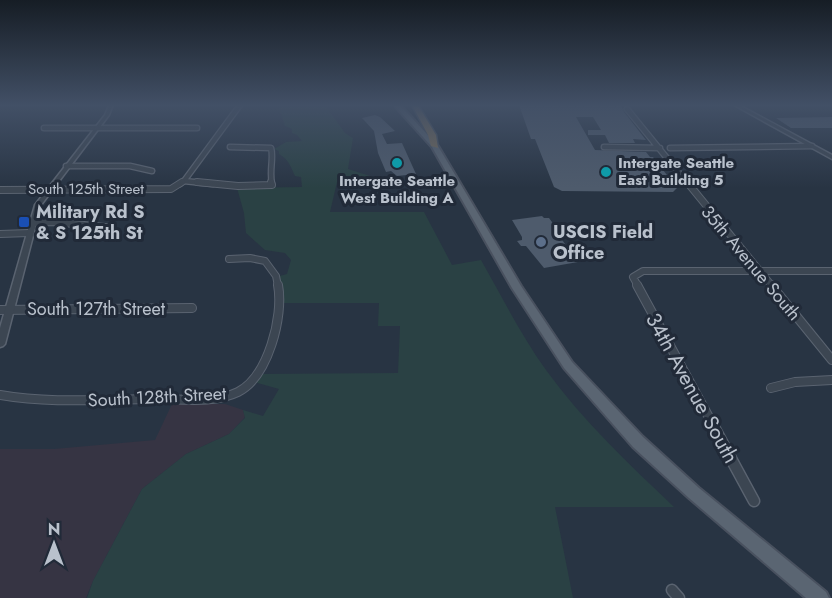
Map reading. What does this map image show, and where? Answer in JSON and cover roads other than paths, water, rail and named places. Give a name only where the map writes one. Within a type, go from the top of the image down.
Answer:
[{"type":"highway","points":[[431,133],[435,146]]},
{"type":"main road","points":[[423,133],[435,146],[517,288],[568,365],[638,442],[694,493],[820,598]]},
{"type":"street","points":[[0,344],[38,205],[47,190],[92,133]]},
{"type":"street","points":[[184,181],[219,133]]},
{"type":"street","name":"35th Avenue South","points":[[646,133],[832,360]]},
{"type":"street","points":[[788,133],[832,157]]},
{"type":"street","points":[[604,147],[812,146]]},
{"type":"street","points":[[184,181],[238,186],[272,185],[269,171],[273,152],[271,148],[230,147]]},
{"type":"street","points":[[66,166],[124,166],[152,171]]},
{"type":"street","name":"South 125th Street","points":[[0,190],[171,189],[184,181]]},
{"type":"street","points":[[32,223],[52,222],[105,227]]},
{"type":"street","points":[[0,234],[29,233]]},
{"type":"street","name":"South 128th Street","points":[[0,395],[22,400],[160,399],[216,397],[242,390],[259,373],[281,308],[279,289],[273,270],[268,263],[261,260],[229,259]]},
{"type":"street","name":"34th Avenue South","points":[[754,501],[644,301],[634,282],[634,274],[643,271],[759,271]]},
{"type":"street","points":[[759,271],[832,271]]},
{"type":"street","name":"South 127th Street","points":[[0,310],[192,308]]},
{"type":"street","points":[[771,388],[795,382],[832,380]]},
{"type":"place","name":"Intergate Seattle West Building A","points":[[397,163]]},
{"type":"place","name":"Intergate Seattle East Building 5","points":[[606,172]]},
{"type":"place","name":"Military Rd S & S 125th St","points":[[24,222]]},
{"type":"place","name":"USCIS Field Office","points":[[541,242]]}]
